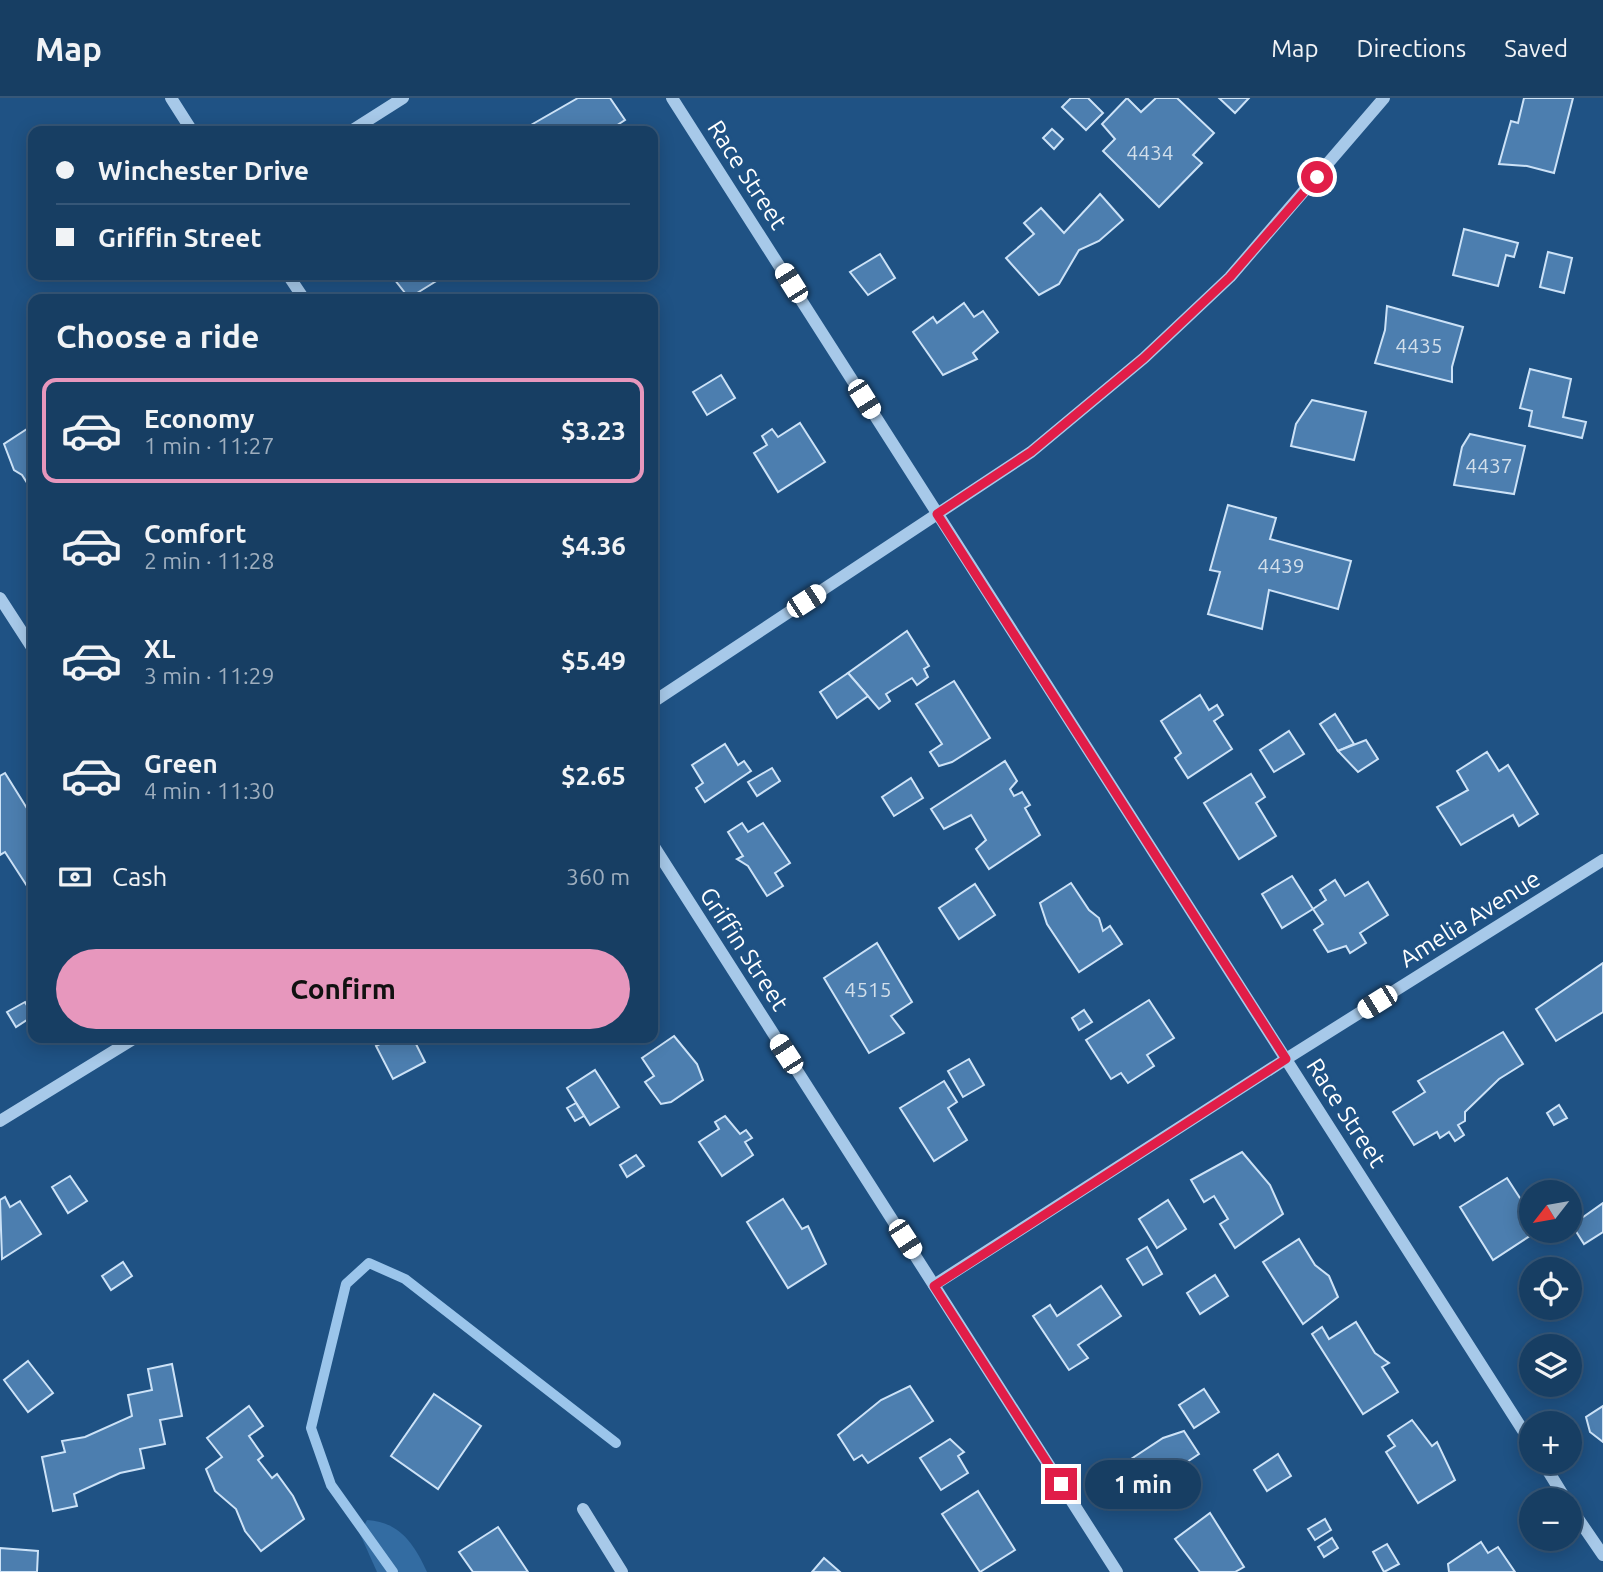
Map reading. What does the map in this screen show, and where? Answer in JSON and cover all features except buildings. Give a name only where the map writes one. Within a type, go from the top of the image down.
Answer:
[{"type":"street","points":[[171,98],[189,126]]},
{"type":"street","points":[[359,126],[403,98]]},
{"type":"street","name":"Race Street","points":[[672,98],[1519,1424]]},
{"type":"street","points":[[658,699],[1031,452],[1153,349],[1230,277],[1384,98]]},
{"type":"street","points":[[0,598],[28,641]]},
{"type":"street","name":"Griffin Street","points":[[658,853],[1117,1572]]},
{"type":"street","name":"Amelia Avenue","points":[[934,1286],[1286,1059],[1603,860]]},
{"type":"street","points":[[0,1121],[127,1043]]},
{"type":"street","points":[[583,1509],[622,1572]]},
{"type":"street","points":[[1582,1524],[1603,1555]]},
{"type":"shaded area","points":[[367,1520],[388,1525],[405,1536],[427,1572],[377,1572],[360,1534]]},
{"type":"waterway","points":[[393,1572],[331,1485],[311,1428],[346,1284],[369,1263],[405,1279],[616,1443]]},
{"type":"route","points":[[1061,1484],[934,1286],[1286,1059],[937,514],[1031,452],[1144,358],[1230,277],[1317,177]]}]
